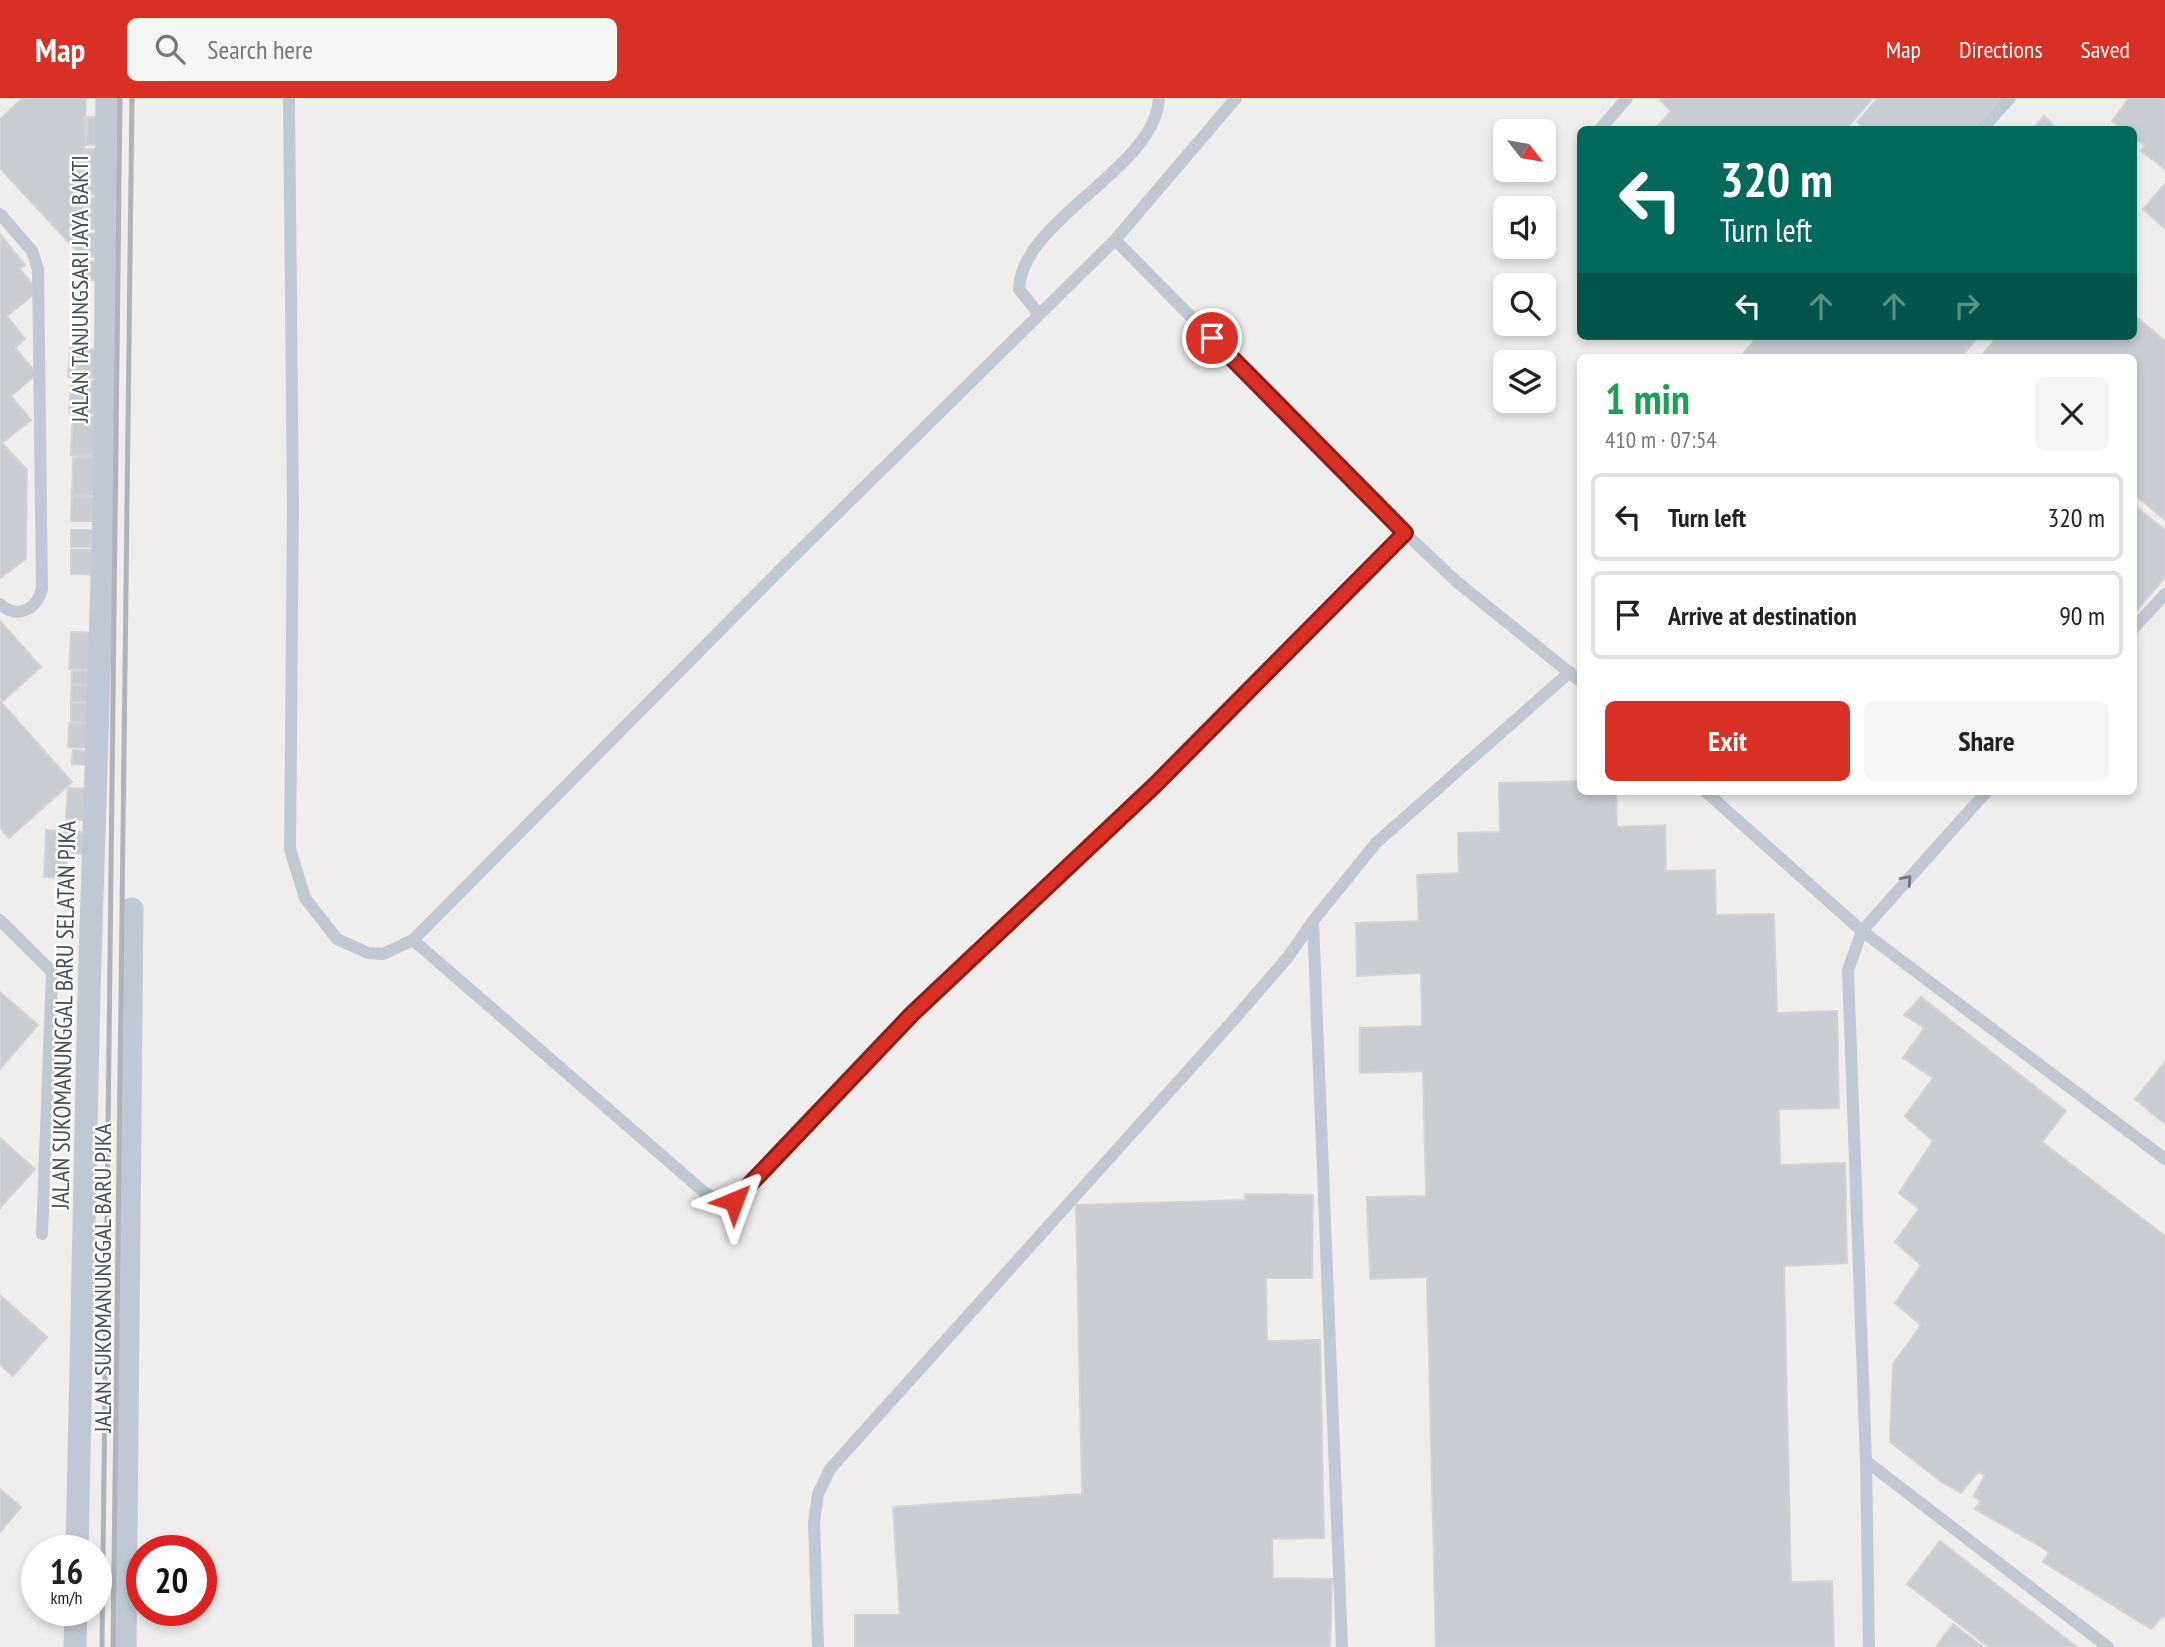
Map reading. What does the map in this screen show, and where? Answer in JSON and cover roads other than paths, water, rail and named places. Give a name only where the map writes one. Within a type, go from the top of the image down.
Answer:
[{"type":"street","name":"JALAN TANJUNGSARI JAYA BAKTI","points":[[106,481],[107,98]]},
{"type":"street","name":"JALAN SUKOMANUNGGAL BARU SELATAN PJKA","points":[[77,1535],[89,993],[106,481]]},
{"type":"street","name":"JALAN SUKOMANUNGGAL BARU PJKA","points":[[125,1647],[132,909]]},
{"type":"street","points":[[75,1647],[76,1626]]},
{"type":"lane","points":[[289,98],[293,507],[290,849],[305,898],[337,939],[368,953],[383,954],[413,940],[1038,313],[1115,240],[1236,98]]},
{"type":"lane","points":[[1038,313],[1019,289],[1026,260],[1059,222],[1121,163],[1151,128],[1158,110],[1158,98]]},
{"type":"lane","points":[[1603,126],[1627,98]]},
{"type":"lane","points":[[1985,126],[2010,98]]},
{"type":"lane","points":[[0,214],[33,251],[39,276],[42,589],[39,601],[29,610],[6,610],[0,604]]},
{"type":"lane","points":[[818,1647],[814,1522],[818,1494],[830,1469],[1230,1024],[1288,957],[1313,921],[1376,843],[1575,676],[1457,582],[1405,533],[1115,240]]},
{"type":"lane","points":[[413,940],[704,1192],[722,1202],[734,1201],[912,1014],[1155,785],[1405,533]]},
{"type":"lane","points":[[2137,625],[2165,594]]},
{"type":"lane","points":[[1709,795],[1862,931],[2165,1159]]},
{"type":"lane","points":[[1869,1647],[1866,1461],[1848,970],[1862,931],[1983,795]]},
{"type":"lane","points":[[0,920],[52,972],[42,1234]]},
{"type":"lane","points":[[1313,921],[1342,1647]]},
{"type":"lane","points":[[1866,1461],[2108,1647]]},
{"type":"railway","points":[[102,1647],[120,98]]},
{"type":"railway","points":[[113,1647],[132,98]]}]
